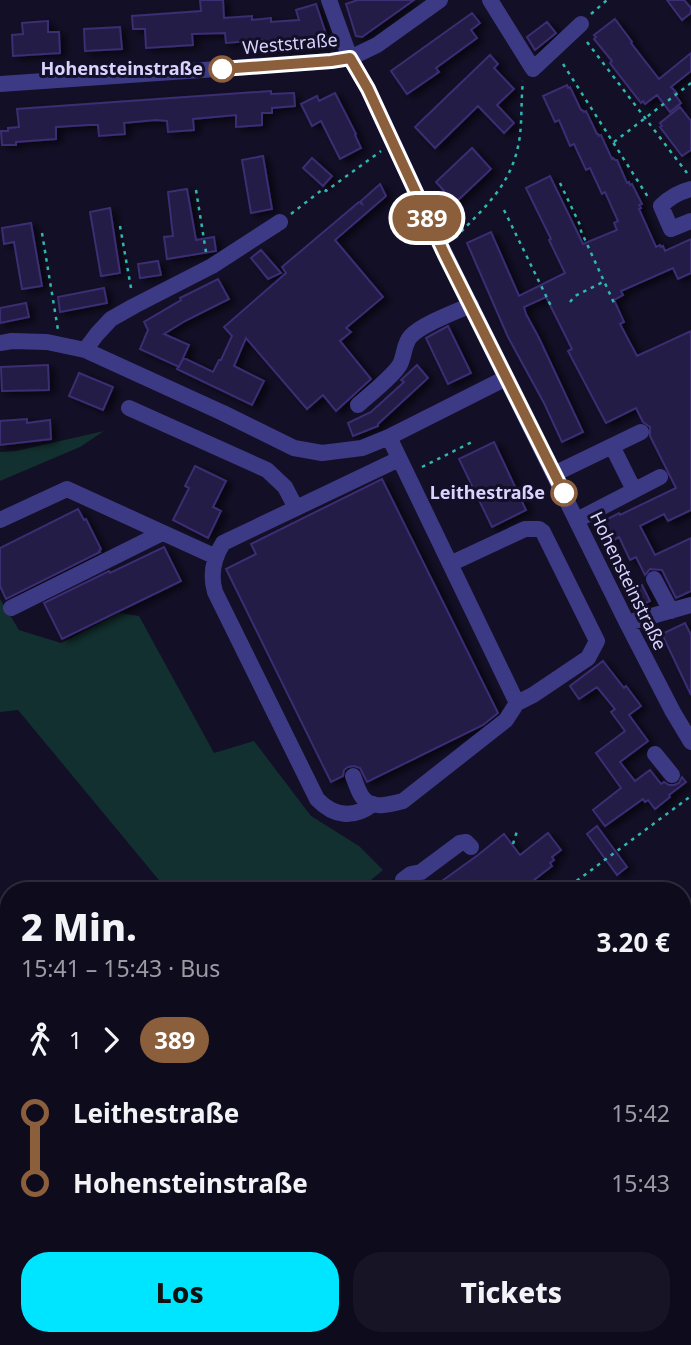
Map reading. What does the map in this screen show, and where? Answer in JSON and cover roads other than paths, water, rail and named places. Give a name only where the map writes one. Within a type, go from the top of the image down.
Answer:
[{"type":"street","name":"Hohensteinstraße","points":[[329,0],[350,58],[368,89],[443,250],[627,623],[691,742]]},
{"type":"street","name":"Weststraße","points":[[0,84],[350,58],[377,45],[440,0]]},
{"type":"street","points":[[490,0],[533,69],[579,26]]},
{"type":"street","points":[[691,189],[669,198],[661,206],[671,229],[691,221]]},
{"type":"street","points":[[85,350],[111,319],[210,267],[280,222]]},
{"type":"street","points":[[358,405],[398,368],[406,343],[412,335],[421,328],[471,305]]},
{"type":"street","points":[[0,343],[12,341],[61,345],[85,350],[294,447],[322,453],[362,448],[506,378]]},
{"type":"street","points":[[129,408],[267,470],[285,487],[296,508]]},
{"type":"street","points":[[554,474],[641,432]]},
{"type":"street","points":[[388,437],[517,703]]},
{"type":"street","points":[[612,446],[634,490]]},
{"type":"street","points":[[373,804],[363,812],[344,814],[334,813],[317,799],[215,592],[212,572],[223,543],[399,459]]},
{"type":"street","points":[[577,520],[660,477]]},
{"type":"street","points":[[0,520],[67,489],[216,556]]},
{"type":"street","points":[[352,776],[362,798],[367,802],[386,805],[403,801],[506,720],[517,703],[588,658],[597,641],[543,532],[539,529],[525,529],[450,564]]},
{"type":"street","points":[[11,608],[162,533]]},
{"type":"street","points":[[654,579],[671,611]]},
{"type":"street","points":[[627,623],[691,606]]},
{"type":"street","points":[[655,754],[672,775]]},
{"type":"street","points":[[403,880],[411,874],[421,872],[460,843],[466,842],[471,847]]},
{"type":"place","name":"Hohensteinstraße","points":[[222,69]]},
{"type":"place","name":"Leithestraße","points":[[564,493]]}]
